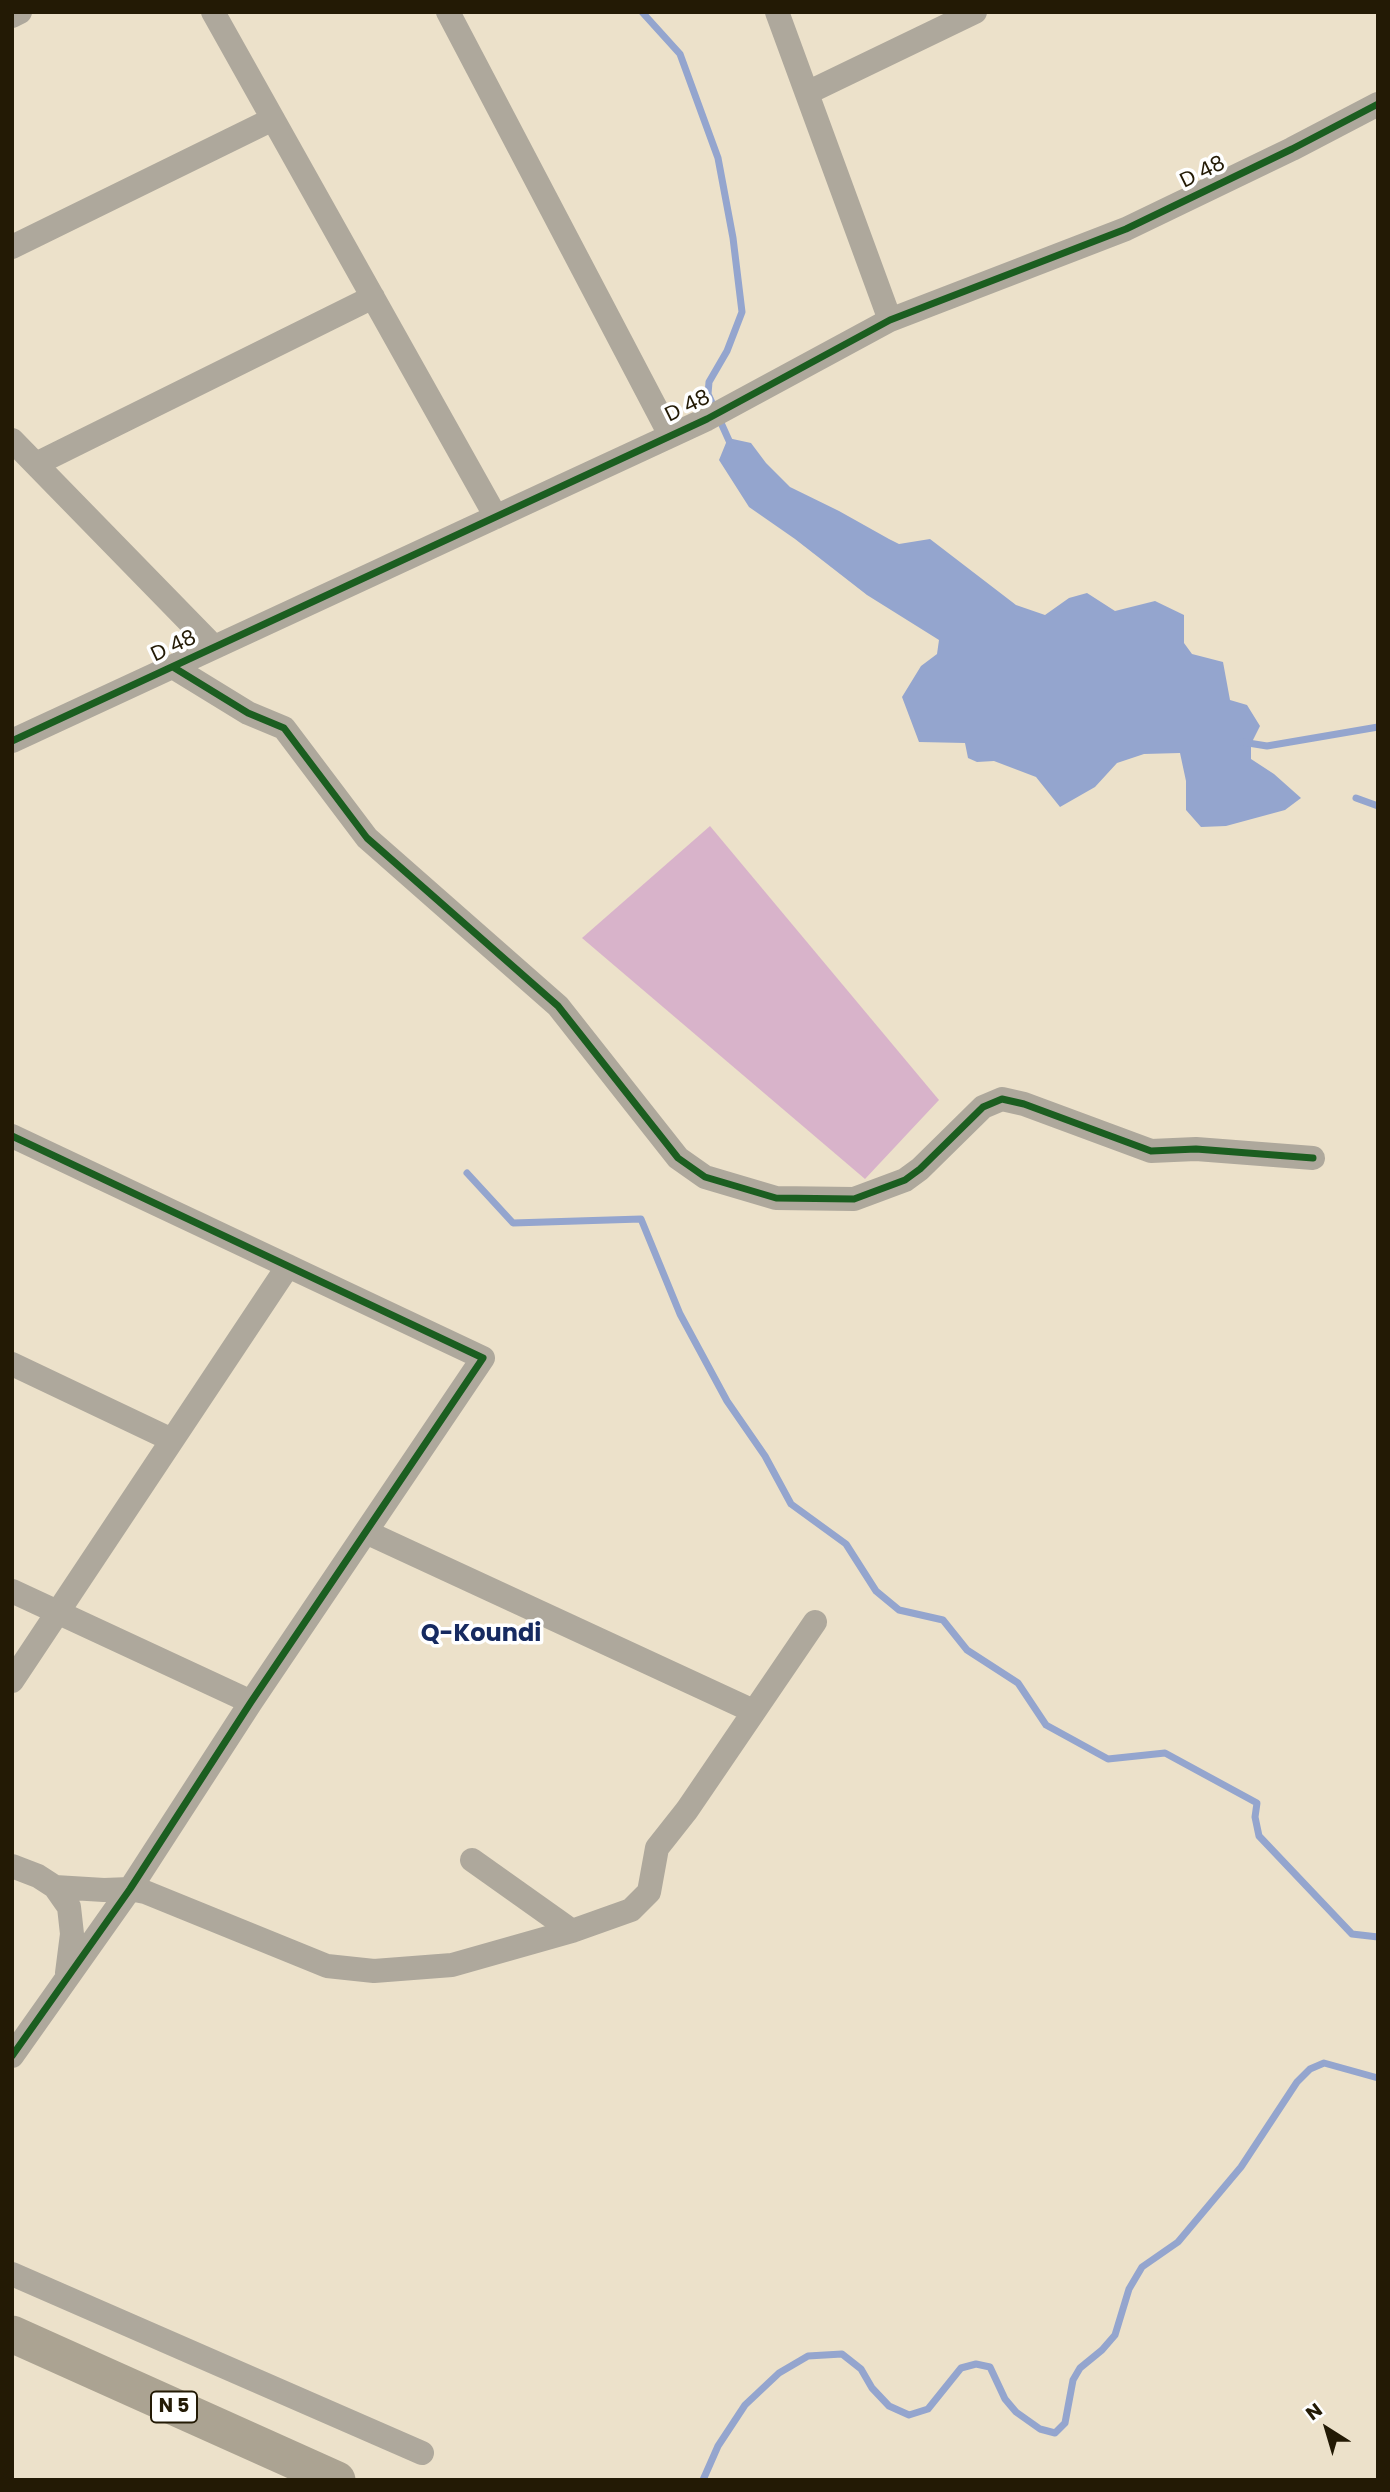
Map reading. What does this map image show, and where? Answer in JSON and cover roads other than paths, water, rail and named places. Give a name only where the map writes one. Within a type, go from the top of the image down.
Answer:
[{"type":"highway","name":"N 5","points":[[12,2334],[337,2480]]},
{"type":"street","points":[[12,16],[20,12]]},
{"type":"street","points":[[214,12],[496,517]]},
{"type":"street","points":[[448,12],[670,435]]},
{"type":"street","points":[[777,12],[890,320]]},
{"type":"street","points":[[807,93],[975,12]]},
{"type":"street","name":"D 48","points":[[12,741],[707,419],[890,320],[1126,229],[1377,107]]},
{"type":"street","points":[[12,247],[273,119]]},
{"type":"street","points":[[36,464],[373,297]]},
{"type":"street","points":[[12,440],[214,647]]},
{"type":"street","points":[[173,667],[248,713],[284,728],[367,838],[558,1006],[678,1158],[705,1177],[776,1198],[855,1199],[905,1180],[920,1169],[983,1107],[1002,1100],[1024,1104],[1151,1151],[1196,1149],[1313,1158]]},
{"type":"street","points":[[12,1136],[483,1358],[251,1702],[130,1889],[12,2056]]},
{"type":"street","points":[[12,1681],[288,1266]]},
{"type":"street","points":[[12,1364],[172,1440]]},
{"type":"street","points":[[366,1532],[753,1711]]},
{"type":"street","points":[[12,1591],[251,1702]]},
{"type":"street","points":[[12,1866],[55,1886],[145,1892],[327,1966],[374,1970],[452,1965],[572,1931],[631,1910],[649,1892],[657,1848],[687,1810],[815,1622]]},
{"type":"street","points":[[472,1860],[572,1931]]},
{"type":"street","points":[[55,1886],[69,1907],[72,1934],[67,1976]]},
{"type":"street","points":[[12,2274],[422,2454]]},
{"type":"water","points":[[728,438],[751,443],[790,487],[899,544],[930,539],[1016,605],[1045,615],[1069,598],[1087,593],[1115,611],[1155,601],[1184,615],[1184,643],[1192,654],[1223,662],[1230,700],[1247,705],[1260,726],[1251,744],[1251,759],[1274,774],[1301,798],[1285,810],[1226,826],[1201,827],[1186,810],[1186,781],[1180,753],[1144,754],[1117,763],[1095,787],[1060,807],[1036,777],[994,761],[977,762],[968,758],[965,743],[919,742],[902,697],[921,666],[937,654],[939,640],[867,595],[749,507],[719,460]]},
{"type":"waterway","points":[[642,12],[680,54],[718,158],[733,238],[742,312],[727,351],[709,382],[708,394],[731,445]]},
{"type":"waterway","points":[[1242,742],[1267,746],[1378,727]]},
{"type":"waterway","points":[[1356,798],[1378,806]]},
{"type":"waterway","points":[[467,1173],[513,1223],[641,1219],[680,1314],[727,1401],[765,1456],[791,1504],[846,1544],[876,1591],[899,1610],[943,1620],[967,1650],[1018,1683],[1046,1725],[1108,1759],[1165,1753],[1257,1803],[1255,1817],[1259,1836],[1352,1934],[1378,1937]]},
{"type":"waterway","points":[[703,2480],[718,2446],[745,2405],[779,2373],[808,2356],[842,2354],[861,2369],[872,2388],[889,2406],[909,2415],[928,2409],[961,2368],[976,2364],[990,2367],[1005,2399],[1016,2412],[1040,2429],[1055,2433],[1065,2423],[1073,2380],[1080,2368],[1115,2335],[1129,2289],[1142,2267],[1178,2242],[1241,2167],[1297,2082],[1310,2069],[1324,2063],[1378,2078]]},
{"type":"district","name":"Q-Koundi","points":[[481,1635]]}]
